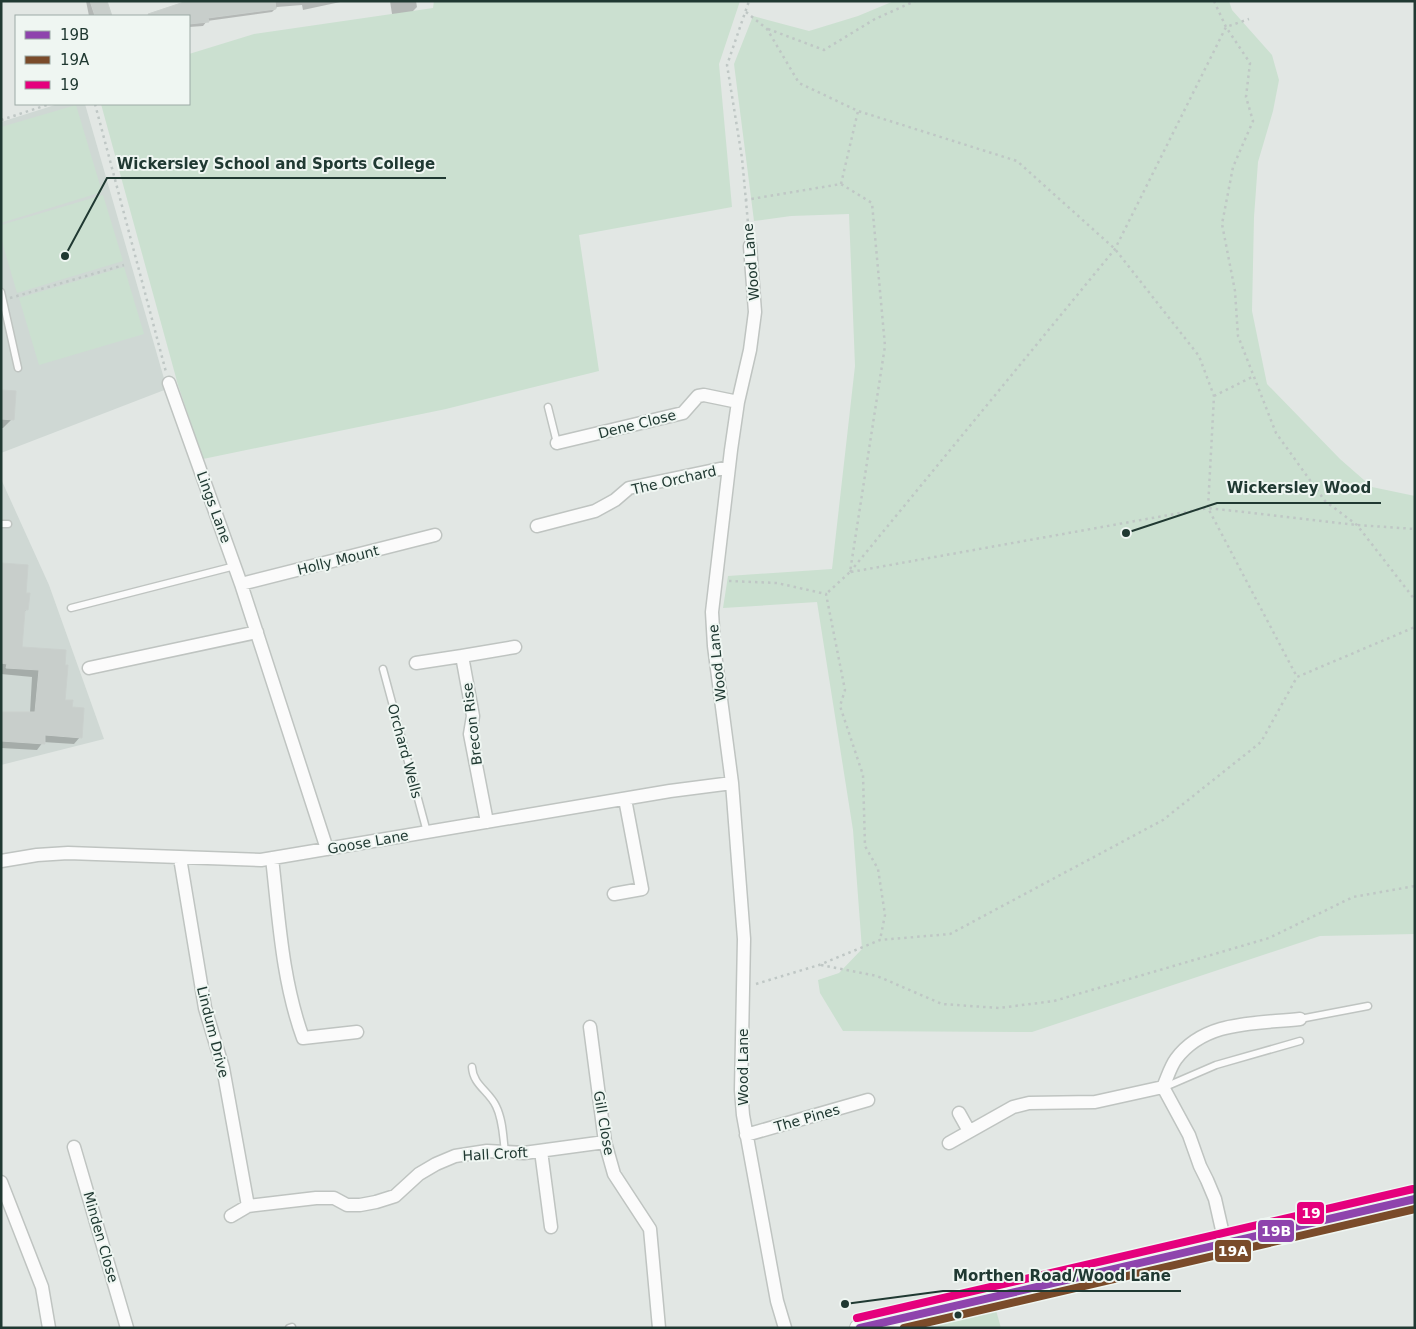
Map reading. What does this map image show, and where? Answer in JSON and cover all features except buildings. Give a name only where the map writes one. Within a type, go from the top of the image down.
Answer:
[{"type":"main road","points":[[859,1328],[887,1325],[1415,1199]]},
{"type":"street","name":"Wood Lane","points":[[750,246],[755,312],[750,350],[738,402],[712,612],[714,646],[732,783],[744,939],[741,1090],[746,1135],[777,1301],[785,1328]]},
{"type":"street","name":"Lings Lane","points":[[169,383],[235,566],[327,849]]},
{"type":"street","name":"Dene Close","points":[[557,443],[683,413],[698,396],[704,395],[738,402]]},
{"type":"street","name":"The Orchard","points":[[537,526],[595,511],[615,500],[629,488],[729,467]]},
{"type":"street","name":"Holly Mount","points":[[241,584],[435,535]]},
{"type":"street","points":[[89,668],[257,632]]},
{"type":"street","points":[[416,663],[515,647]]},
{"type":"street","name":"Brecon Rise","points":[[462,656],[472,716],[470,734],[488,822]]},
{"type":"street","name":"Goose Lane","points":[[1,861],[37,855],[68,854],[180,858],[272,858],[624,799],[732,783]]},
{"type":"street","points":[[614,894],[642,889],[624,799]]},
{"type":"street","name":"Lindum Drive","points":[[180,858],[205,1008],[223,1068],[248,1206]]},
{"type":"street","points":[[272,858],[286,974],[295,1015],[303,1038],[357,1032]]},
{"type":"street","points":[[1225,1243],[1215,1199],[1208,1180],[1189,1135],[1164,1088],[1175,1060],[1193,1041],[1217,1028],[1300,1019]]},
{"type":"street","name":"Gill Close","points":[[590,1028],[605,1142],[614,1174],[650,1230],[659,1328]]},
{"type":"street","points":[[949,1143],[1013,1107],[1029,1103],[1095,1102],[1164,1088]]},
{"type":"street","name":"The Pines","points":[[746,1135],[868,1100]]},
{"type":"street","points":[[959,1113],[969,1131]]},
{"type":"street","name":"Hall Croft","points":[[248,1206],[316,1198],[334,1198],[347,1205],[360,1206],[395,1196],[419,1174],[455,1156],[487,1151],[541,1151],[605,1142]]},
{"type":"street","name":"Minden Close","points":[[74,1146],[127,1328]]},
{"type":"street","name":"Hall Croft","points":[[541,1151],[551,1227]]},
{"type":"street","points":[[1,1182],[42,1288],[48,1328]]},
{"type":"street","points":[[231,1216],[248,1206]]},
{"type":"lane","points":[[1,292],[18,368]]},
{"type":"lane","points":[[548,407],[557,443]]},
{"type":"lane","points":[[71,608],[235,566]]},
{"type":"lane","name":"Orchard Wells","points":[[383,669],[428,832]]},
{"type":"lane","points":[[1300,1019],[1368,1006]]},
{"type":"lane","points":[[1164,1088],[1216,1065],[1300,1041]]},
{"type":"lane","points":[[472,1067],[472,1074],[480,1088],[493,1099],[498,1109],[505,1152]]},
{"type":"path","name":"Wood Lane","points":[[749,1],[727,65],[742,158],[750,246]]},
{"type":"path","points":[[746,12],[767,29],[824,50],[875,19],[915,1]]},
{"type":"path","points":[[1214,1],[1226,27],[1250,63],[1246,97],[1253,121],[1232,167],[1222,224],[1235,290],[1238,336],[1276,433],[1325,501],[1357,525],[1415,600]]},
{"type":"path","points":[[826,594],[850,572],[1115,249],[1226,27],[1249,19]]},
{"type":"path","points":[[767,29],[799,83],[858,111],[1017,161],[1115,249],[1199,356],[1214,396],[1208,508],[1297,677]]},
{"type":"path","points":[[1,120],[47,105]]},
{"type":"path","points":[[95,105],[169,383]]},
{"type":"path","points":[[841,184],[858,111]]},
{"type":"path","points":[[746,200],[841,184],[872,203],[884,346],[850,572]]},
{"type":"path","points":[[4,299],[124,265]]},
{"type":"path","points":[[1214,396],[1254,376]]},
{"type":"path","points":[[850,572],[1208,508],[1357,525],[1415,528]]},
{"type":"path","points":[[715,579],[777,583],[826,594]]},
{"type":"path","points":[[826,594],[845,690],[840,706],[863,775],[865,846],[878,869],[885,915],[880,940]]},
{"type":"path","points":[[744,988],[820,965],[880,940],[950,934],[1163,820],[1262,742],[1297,677],[1415,627]]},
{"type":"path","points":[[820,965],[877,976],[942,1004],[999,1008],[1054,1001],[1269,938],[1353,897],[1415,886]]},
{"type":"shaded area","points":[[55,105],[85,105],[167,389],[1,453],[1,122]]},
{"type":"shaded area","points":[[1,479],[49,585],[104,739],[1,765]]},
{"type":"green space","points":[[434,1],[740,1],[719,64],[732,207],[579,235],[599,371],[446,409],[203,459],[178,385],[101,105],[190,105],[190,54],[254,34],[433,8]]},
{"type":"green space","points":[[894,1],[1229,1],[1232,10],[1272,55],[1279,80],[1273,111],[1258,162],[1254,217],[1252,311],[1267,384],[1340,459],[1372,487],[1415,496],[1413,803],[1415,934],[1320,936],[1032,1032],[843,1031],[820,993],[818,980],[839,973],[862,949],[853,830],[817,602],[723,608],[728,576],[832,569],[855,366],[849,214],[791,216],[754,221],[734,64],[753,16],[809,31],[858,16]]},
{"type":"green space","points":[[76,105],[102,192],[1,223],[1,127]]},
{"type":"green space","points":[[103,195],[123,261],[17,293],[1,238],[1,225]]},
{"type":"green space","points":[[124,267],[144,334],[39,365],[19,298]]},
{"type":"green space","points":[[994,1303],[1001,1328],[938,1328],[936,1320]]},
{"type":"transit line","name":"19","points":[[857,1318],[1413,1189]]},
{"type":"transit line","name":"19B","points":[[860,1328],[1415,1199]]},
{"type":"transit line","name":"19A","points":[[904,1328],[1415,1209]]},
{"type":"place","name":"Wickersley School and Sports College","points":[[65,256]]},
{"type":"place","name":"Wickersley Wood","points":[[1126,533]]},
{"type":"place","name":"Morthen Road/Wood Lane","points":[[845,1304]]}]
